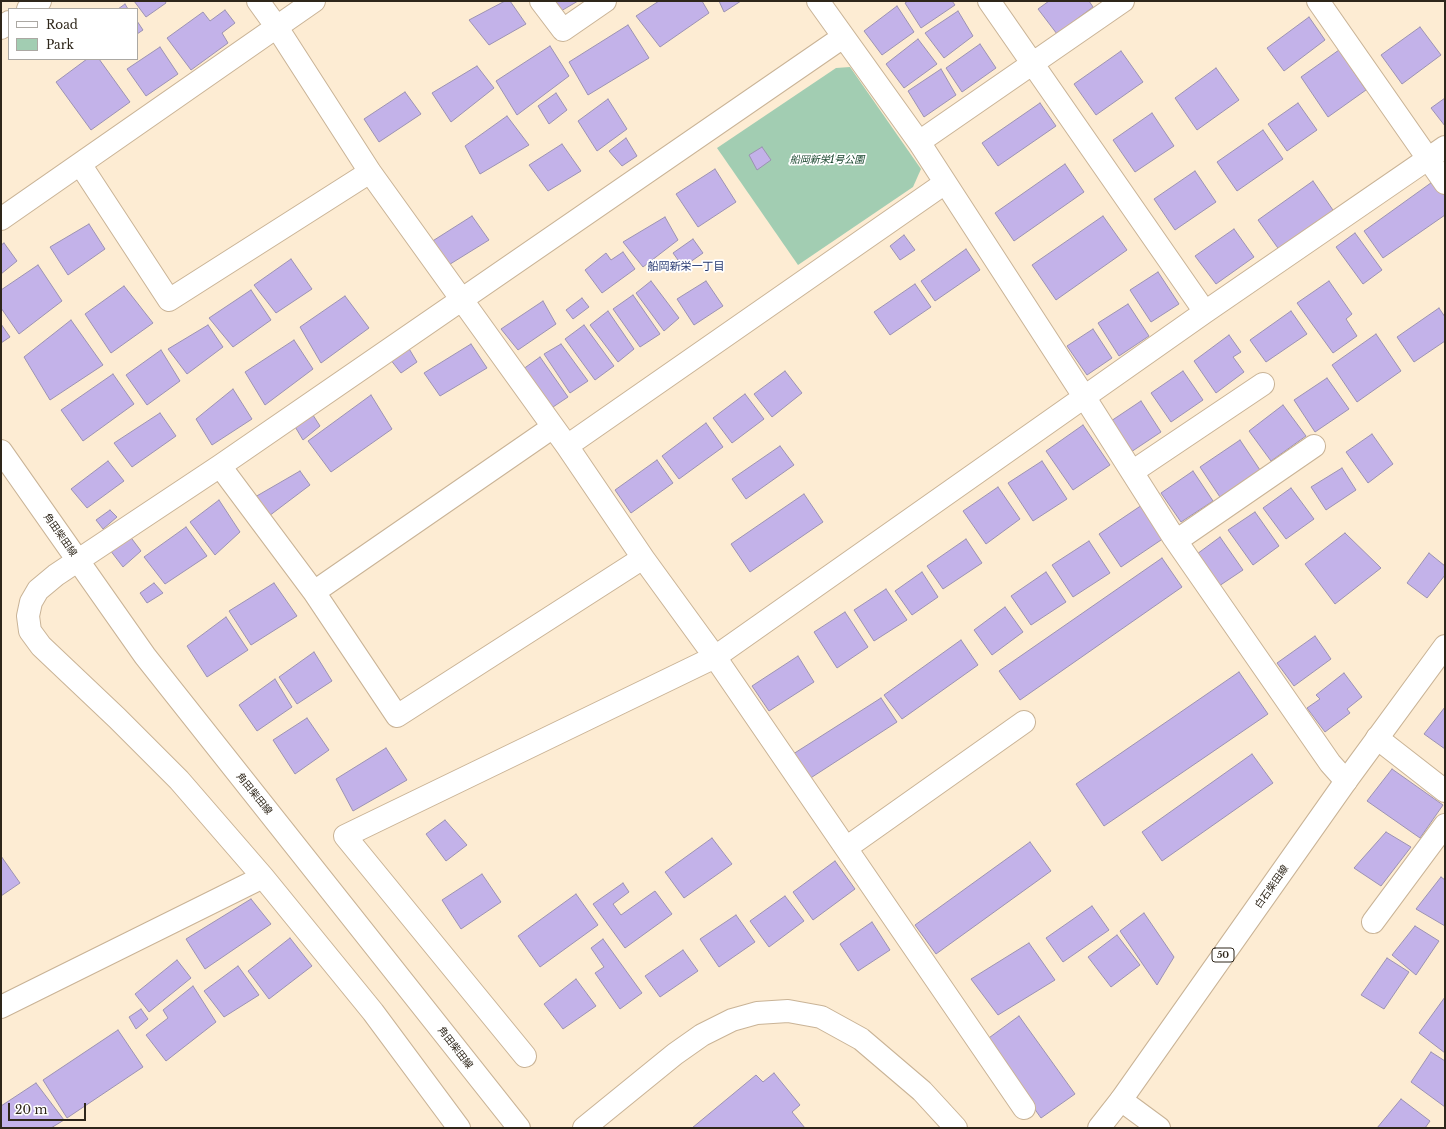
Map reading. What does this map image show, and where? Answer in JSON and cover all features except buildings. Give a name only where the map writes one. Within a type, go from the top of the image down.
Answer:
[{"type":"street","points":[[30,8],[40,1]]},
{"type":"street","points":[[258,1],[276,26],[370,172],[567,446],[643,558],[715,657],[1024,1108]]},
{"type":"street","points":[[1,219],[276,26],[314,1]]},
{"type":"street","points":[[541,1],[563,30],[605,1]]},
{"type":"street","points":[[818,1],[919,142],[1176,541],[1330,763],[1346,781]]},
{"type":"street","points":[[989,1],[1205,312]]},
{"type":"street","points":[[919,142],[1123,1]]},
{"type":"street","points":[[1318,1],[1436,153],[1445,183]]},
{"type":"street","points":[[459,1128],[373,1012],[264,877],[179,780],[117,718],[41,646],[30,631],[28,616],[31,602],[38,590],[56,575],[220,466],[843,37]]},
{"type":"street","points":[[525,1056],[345,836],[715,657],[1085,398],[1205,312],[1436,153]]},
{"type":"street","points":[[80,164],[169,300],[370,172]]},
{"type":"street","points":[[567,446],[945,183]]},
{"type":"street","points":[[1132,472],[1263,384]]},
{"type":"street","points":[[314,592],[553,427]]},
{"type":"street","points":[[1176,541],[1314,446]]},
{"type":"street","name":"角田柴田線","points":[[1,451],[145,656],[519,1128]]},
{"type":"street","points":[[220,466],[314,592],[397,716],[643,558]]},
{"type":"street","name":"白石柴田線","points":[[1099,1128],[1121,1100],[1346,781],[1445,646]]},
{"type":"street","points":[[846,848],[1024,722]]},
{"type":"street","points":[[1377,738],[1445,790]]},
{"type":"street","points":[[1373,922],[1445,825]]},
{"type":"street","points":[[1,1007],[264,877]]},
{"type":"street","points":[[584,1128],[674,1054],[702,1035],[732,1020],[757,1013],[788,1011],[821,1017],[861,1039],[922,1091],[956,1128]]},
{"type":"street","points":[[1121,1100],[1159,1128]]},
{"type":"green space","name":"船岡新栄1号公園","points":[[850,67],[921,169],[913,187],[798,265],[717,148],[836,68]]},
{"type":"district","name":"船岡新栄一丁目","points":[[686,267]]}]
